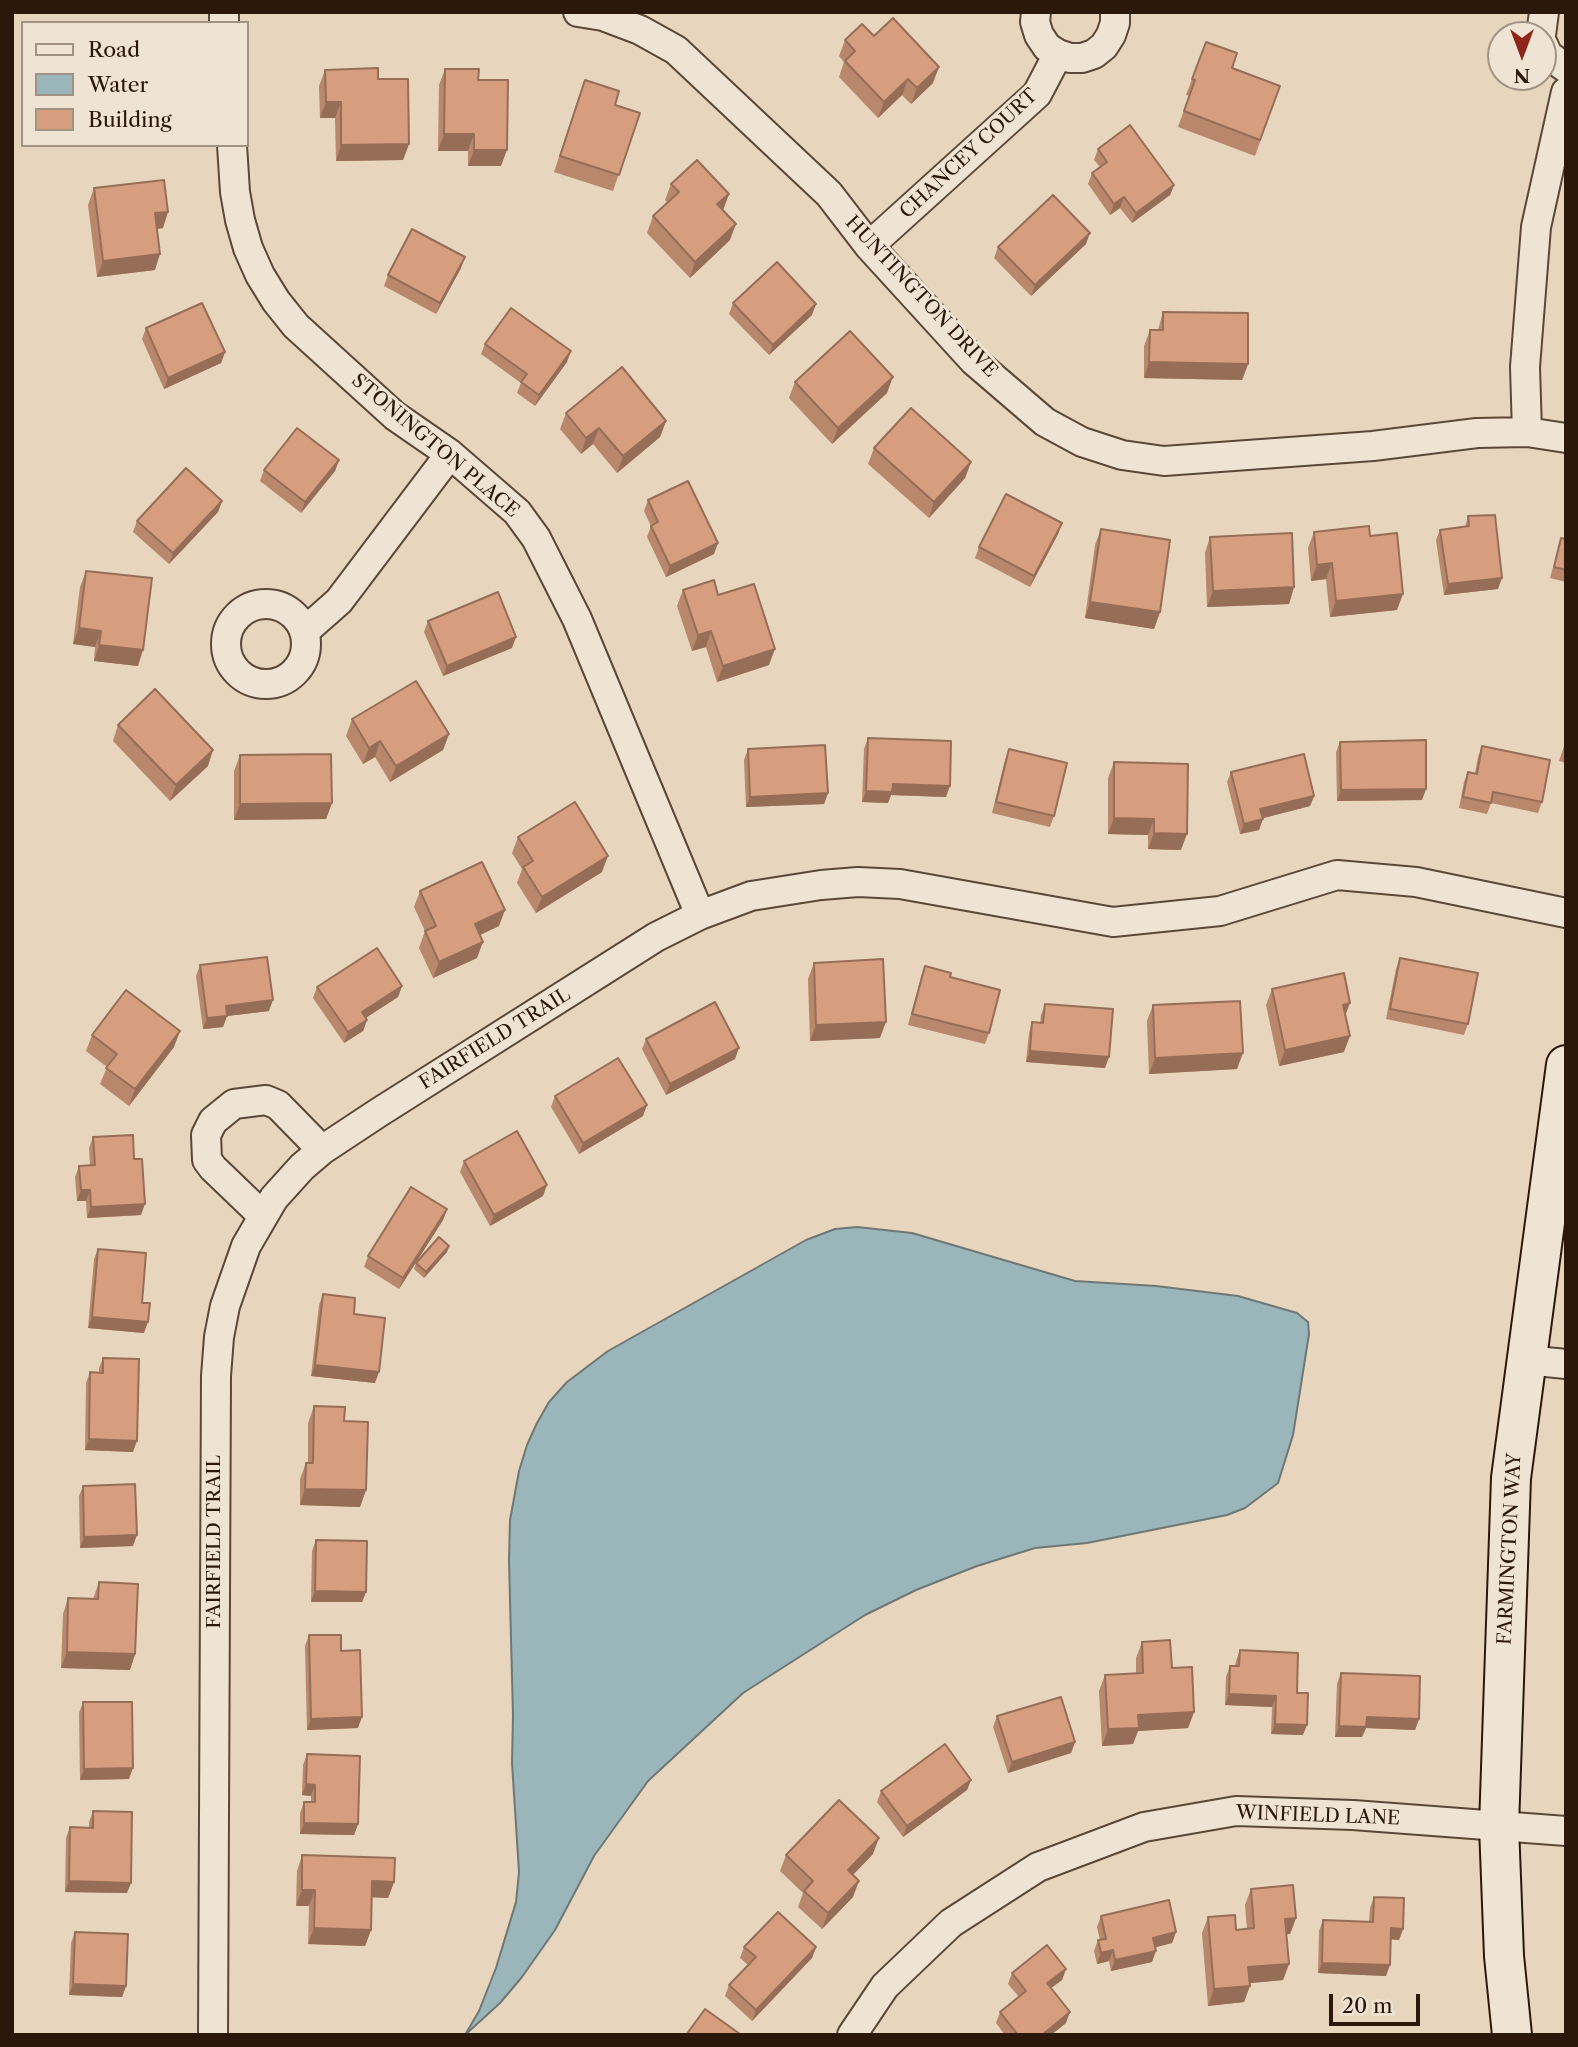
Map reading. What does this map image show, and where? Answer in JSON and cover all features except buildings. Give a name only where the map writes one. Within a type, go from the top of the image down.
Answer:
[{"type":"street","name":"HUNTINGTON DRIVE","points":[[578,12],[603,16],[640,30],[676,50],[829,194],[869,246],[974,360],[1045,422],[1082,442],[1122,455],[1164,461],[1373,446],[1477,433],[1527,432],[1566,438]]},
{"type":"street","points":[[1036,12],[1035,22],[1039,35],[1047,47],[1070,58],[1094,54],[1104,46],[1115,23],[1115,12]]},
{"type":"street","name":"CHANCEY COURT","points":[[869,246],[1037,94],[1058,54]]},
{"type":"street","points":[[1527,432],[1525,367],[1536,228],[1566,92]]},
{"type":"street","name":"STONINGTON PLACE","points":[[232,147],[235,192],[243,229],[260,275],[276,301],[296,326],[395,416],[450,454],[517,512],[536,538],[577,619],[700,915]]},
{"type":"street","points":[[304,631],[339,601],[450,454]]},
{"type":"street","name":"FAIRFIELD TRAIL","points":[[213,2035],[216,1376],[219,1337],[225,1306],[246,1246],[262,1216],[288,1180],[322,1150],[644,944],[700,915],[751,896],[821,885],[859,882],[900,884],[1113,922],[1220,911],[1338,875],[1416,882],[1566,913]]},
{"type":"street","name":"FARMINGTON WAY","points":[[1512,2035],[1504,1956],[1499,1826],[1511,1478],[1566,1065]]},
{"type":"street","points":[[262,1216],[207,1160],[206,1135],[212,1121],[234,1104],[266,1100],[278,1105],[322,1150]]},
{"type":"street","points":[[1526,1360],[1566,1364]]},
{"type":"street","name":"WINFIELD LANE","points":[[852,2035],[885,1986],[950,1923],[1038,1867],[1144,1827],[1236,1811],[1353,1815],[1566,1831]]},
{"type":"water","points":[[857,1227],[912,1233],[1075,1281],[1156,1286],[1238,1296],[1297,1313],[1308,1322],[1309,1334],[1293,1435],[1278,1483],[1245,1508],[1227,1515],[1087,1543],[1035,1548],[977,1566],[916,1590],[865,1615],[743,1693],[648,1781],[594,1856],[555,1930],[522,1977],[500,2003],[465,2035],[479,2011],[496,1968],[516,1902],[519,1872],[512,1763],[510,1520],[519,1471],[537,1423],[549,1402],[567,1382],[608,1351],[806,1240],[835,1229]]}]
